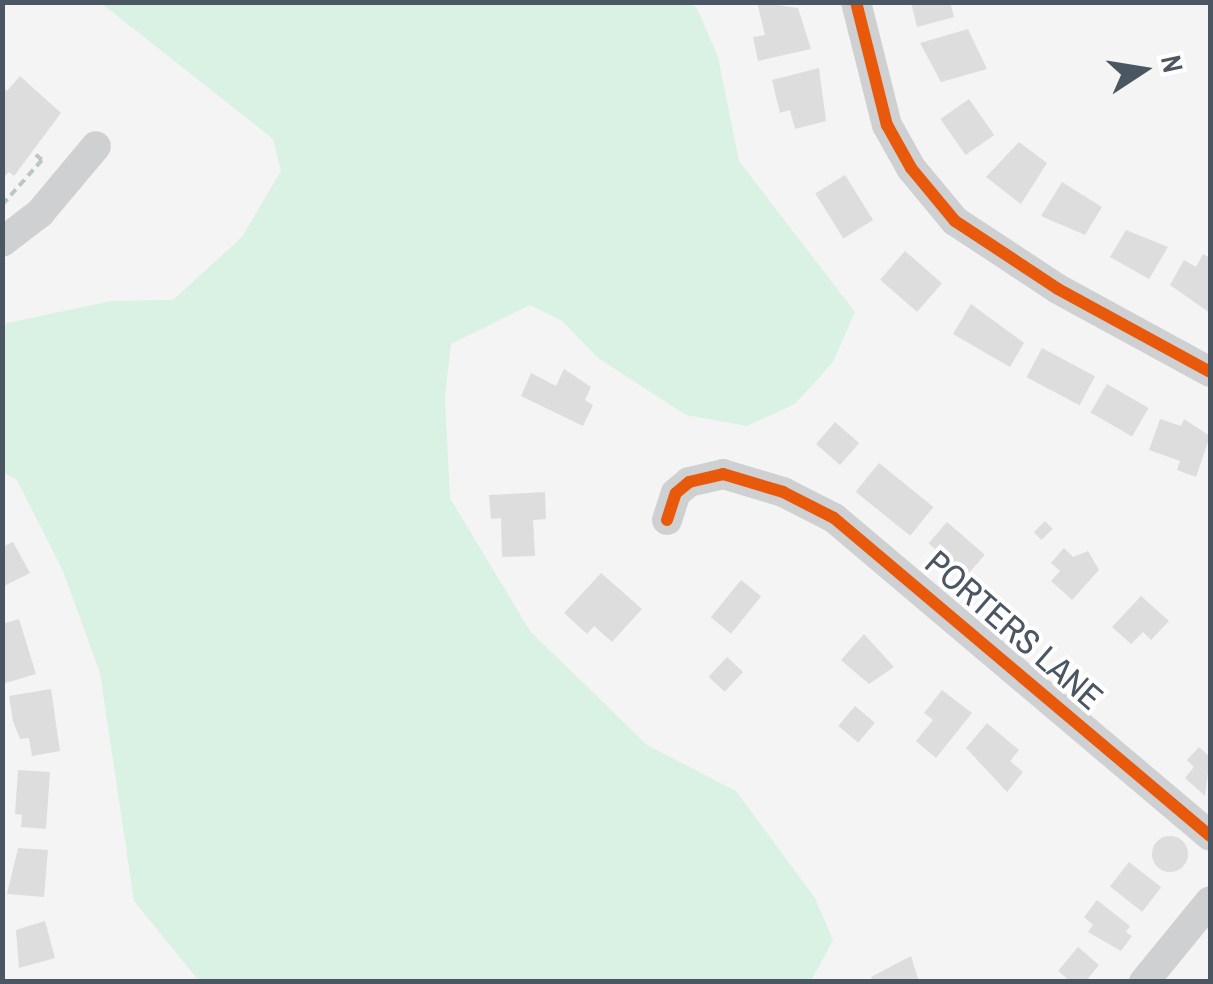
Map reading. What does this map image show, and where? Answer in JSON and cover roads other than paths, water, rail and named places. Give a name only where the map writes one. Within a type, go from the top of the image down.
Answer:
[{"type":"street","points":[[856,2],[888,126],[911,168],[955,221],[1118,324],[1210,372]]},
{"type":"street","points":[[2,242],[40,213],[96,146]]},
{"type":"street","name":"PORTERS LANE","points":[[668,520],[676,493],[704,476],[743,477],[767,486],[860,538],[1210,836]]},
{"type":"street","points":[[1144,982],[1210,901]]}]
